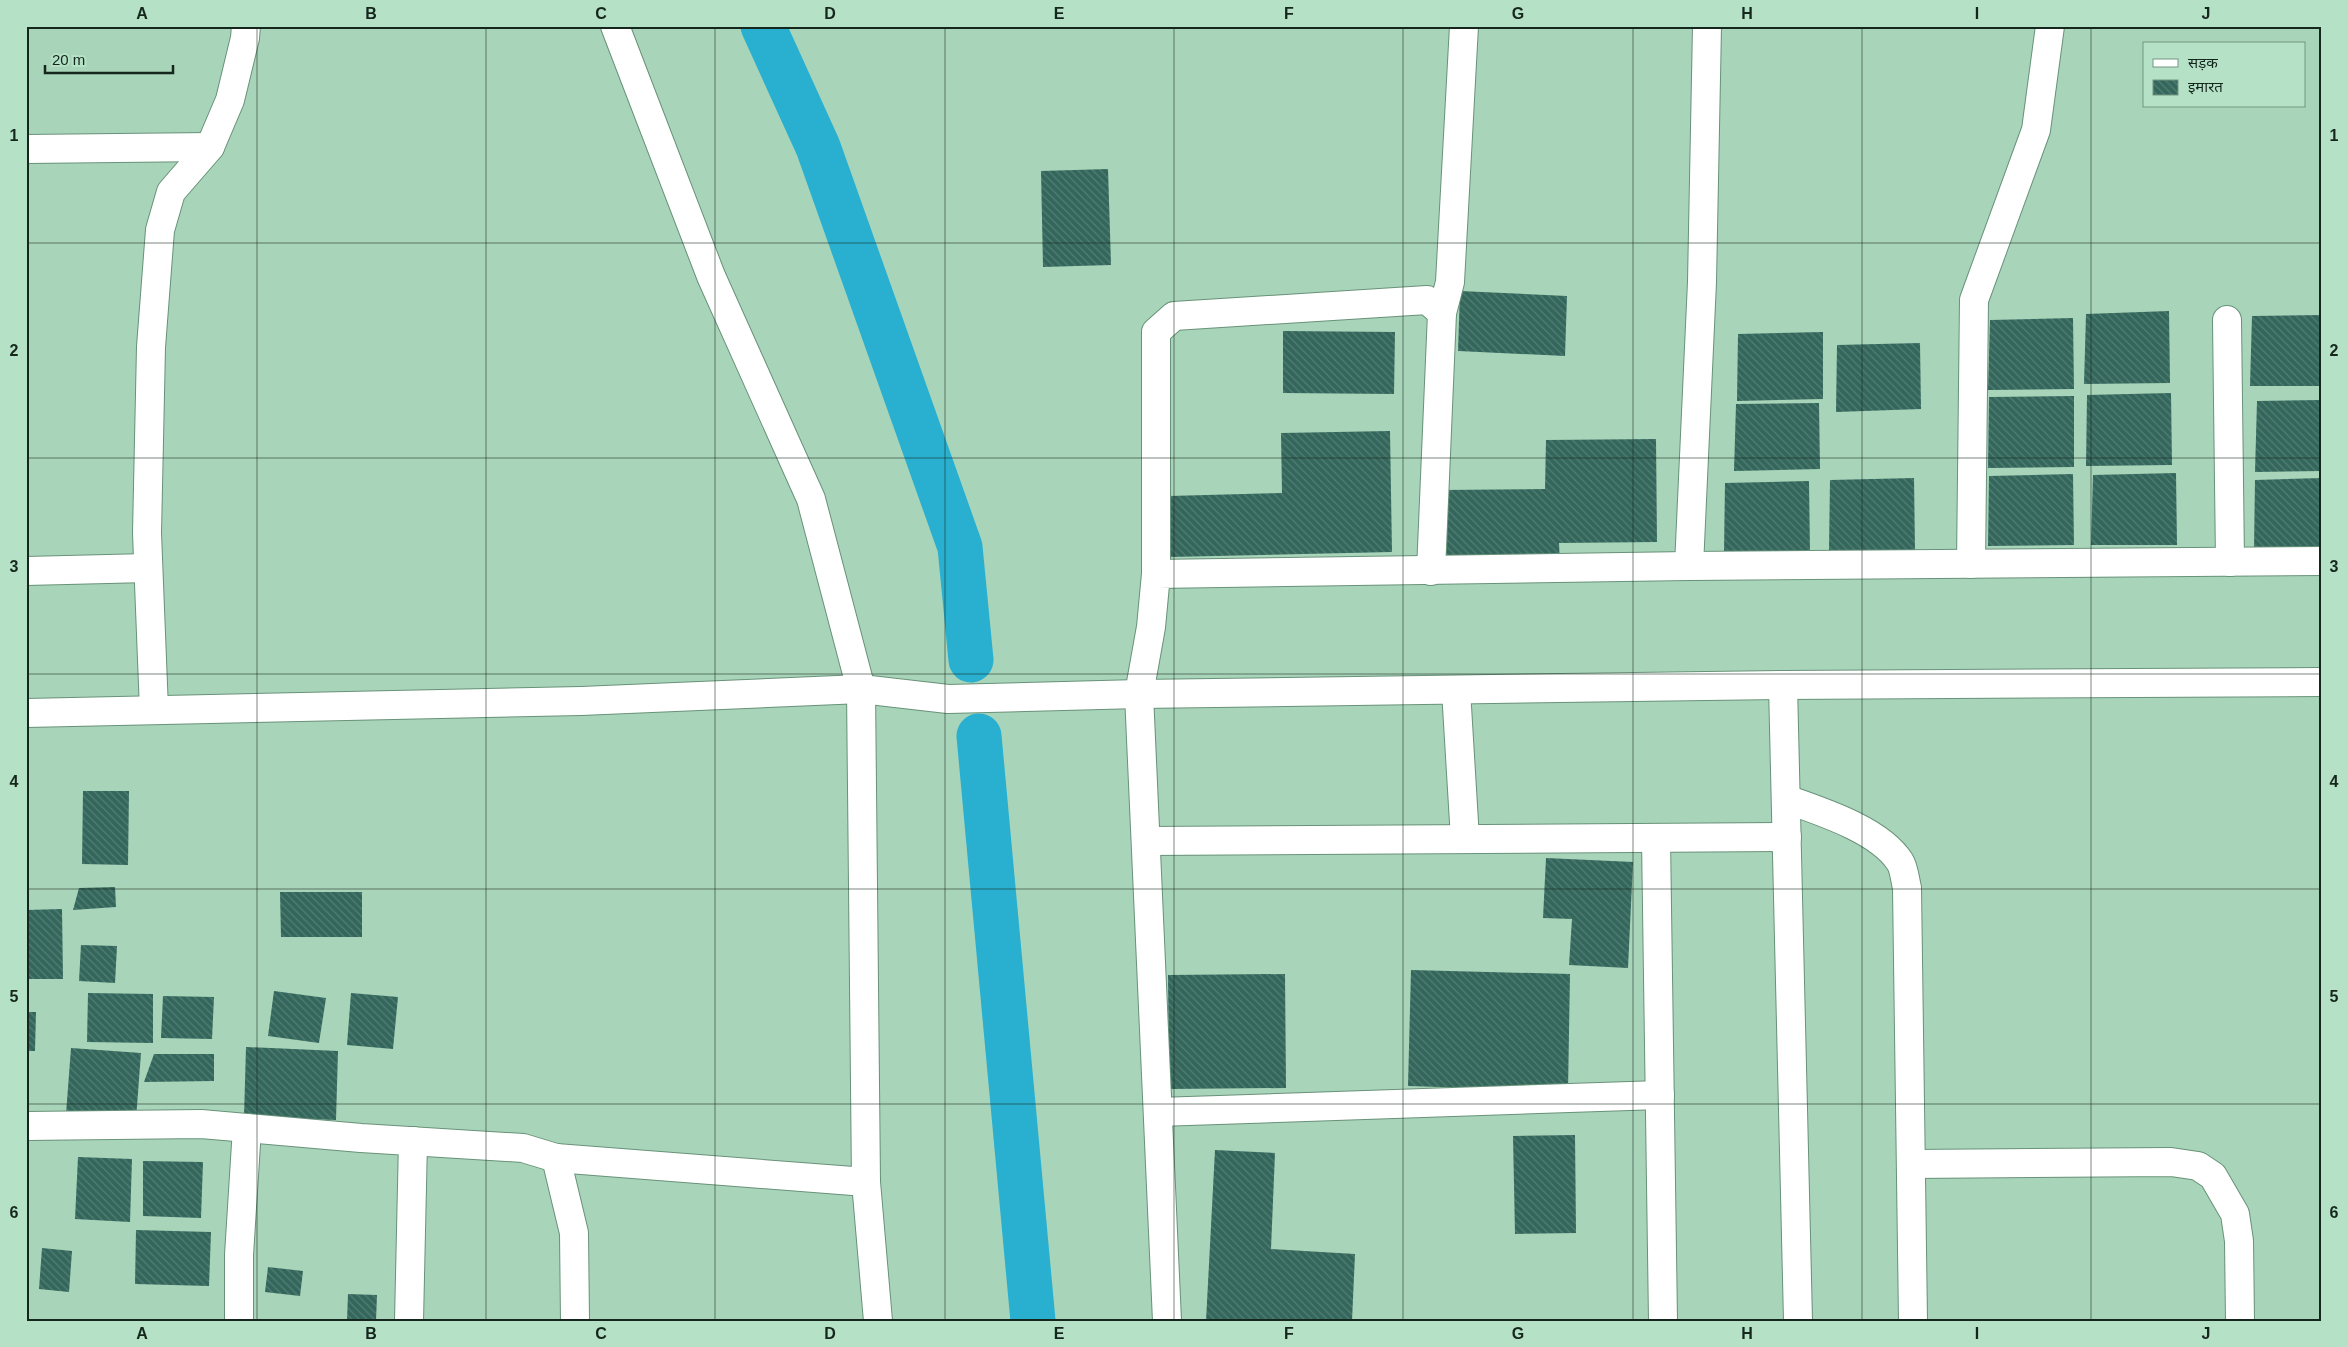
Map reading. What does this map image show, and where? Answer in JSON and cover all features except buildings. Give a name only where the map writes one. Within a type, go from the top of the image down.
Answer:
[{"type":"street","points":[[154,710],[147,533],[151,347],[160,230],[171,192],[210,147],[230,100],[245,38],[246,26]]},
{"type":"street","points":[[615,26],[711,276],[811,499],[861,689],[866,1182],[878,1321]]},
{"type":"street","points":[[1431,571],[1442,313],[1450,282],[1464,26]]},
{"type":"street","points":[[1689,566],[1702,282],[1707,26]]},
{"type":"street","points":[[1971,564],[1974,300],[2036,130],[2050,26]]},
{"type":"street","points":[[26,149],[210,147]]},
{"type":"street","points":[[1167,1321],[1139,694],[1151,627],[1156,574],[1156,332],[1174,316],[1427,300],[1442,313]]},
{"type":"street","points":[[2227,320],[2230,562]]},
{"type":"street","points":[[1156,574],[1689,566],[2322,561]]},
{"type":"street","points":[[26,571],[148,568]]},
{"type":"street","points":[[26,713],[581,701],[861,689],[948,699],[1139,694],[1783,685],[2322,682]]},
{"type":"street","points":[[1783,685],[1798,1321]]},
{"type":"street","points":[[1456,690],[1465,839]]},
{"type":"street","points":[[1786,799],[1843,820],[1880,842],[1901,862],[1907,888],[1913,1321]]},
{"type":"street","points":[[1146,841],[1787,837]]},
{"type":"street","points":[[1656,838],[1663,1321]]},
{"type":"street","points":[[1158,1112],[1660,1095]]},
{"type":"street","points":[[26,1126],[201,1124],[523,1148],[556,1158],[866,1182]]},
{"type":"street","points":[[239,1321],[239,1255],[247,1128]]},
{"type":"street","points":[[409,1321],[413,1141]]},
{"type":"street","points":[[556,1158],[574,1233],[576,1321]]},
{"type":"street","points":[[1911,1164],[2171,1162],[2198,1166],[2213,1176],[2234,1214],[2239,1241],[2240,1321]]},
{"type":"waterway","points":[[763,26],[818,147],[960,547],[971,660]]},
{"type":"waterway","points":[[979,736],[1033,1321]]}]
